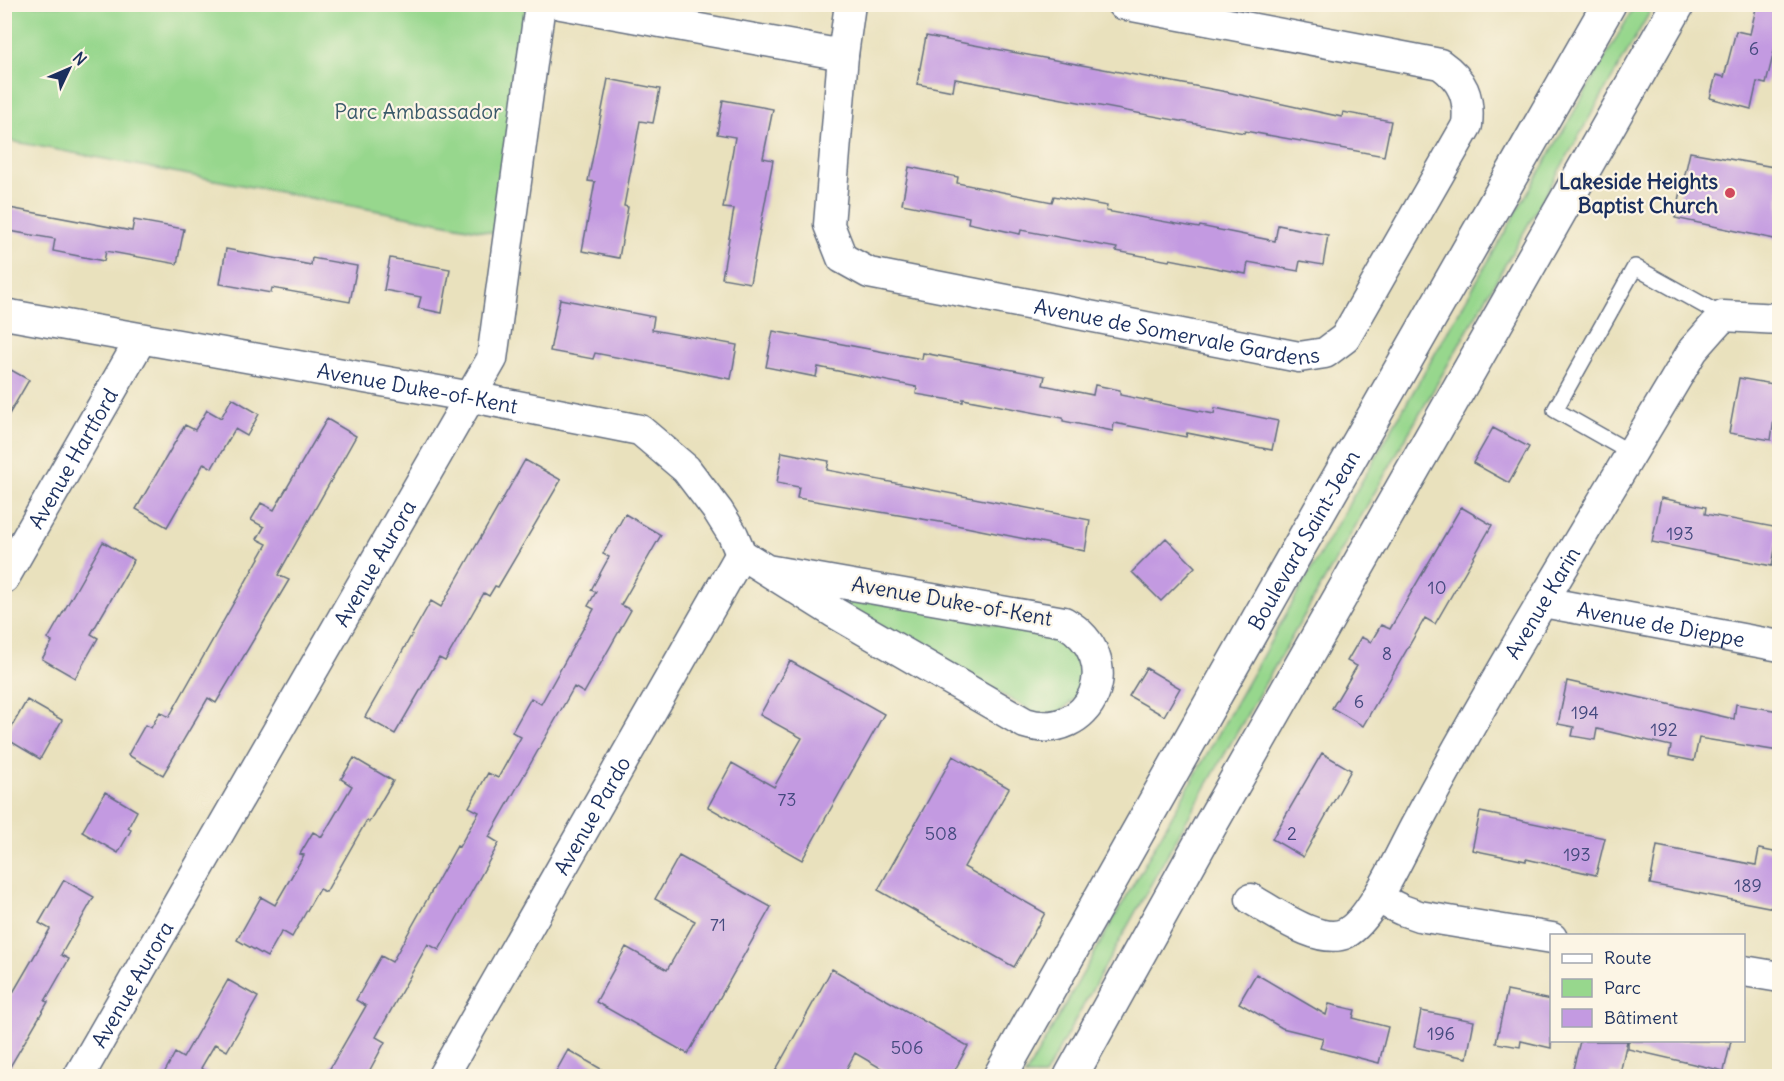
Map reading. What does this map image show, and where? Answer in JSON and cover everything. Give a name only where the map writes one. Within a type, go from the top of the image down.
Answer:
[{"type":"main road","name":"Boulevard Saint-Jean","points":[[1000,1077],[1609,4]]},
{"type":"main road","points":[[1071,1077],[1211,824],[1678,4]]},
{"type":"street","name":"Avenue Aurora","points":[[79,1077],[492,359],[540,4]]},
{"type":"street","points":[[561,4],[843,55]]},
{"type":"street","name":"Avenue de Somervale Gardens","points":[[850,4],[843,55],[829,225],[842,258],[869,273],[1299,357],[1325,353],[1345,338],[1467,125],[1469,111],[1464,91],[1455,75],[1440,64],[1122,4]]},
{"type":"street","name":"Avenue Duke-of-Kent","points":[[4,314],[472,397],[640,430],[686,470],[718,511],[733,535],[741,554],[836,613],[1025,723],[1046,727],[1066,722],[1083,710],[1097,686],[1098,665],[1095,654],[1083,636],[1064,622],[767,570]]},
{"type":"street","points":[[1723,316],[1779,319]]},
{"type":"street","name":"Avenue Karin","points":[[1377,898],[1428,802],[1631,453],[1693,350],[1723,316]]},
{"type":"street","name":"Avenue Hartford","points":[[4,578],[141,339]]},
{"type":"street","name":"Avenue Pardo","points":[[443,1077],[741,554]]},
{"type":"street","name":"Avenue de Dieppe","points":[[1543,602],[1779,646]]},
{"type":"street","points":[[1251,899],[1311,931],[1324,935],[1339,936],[1348,932],[1377,898],[1419,916],[1550,938]]},
{"type":"street","points":[[1745,970],[1779,977]]},
{"type":"lane","points":[[1631,453],[1555,410],[1635,267],[1723,316]]},
{"type":"green space","points":[[1636,4],[1654,5],[1184,825],[1044,1076],[1025,1076],[1324,547]]},
{"type":"green space","name":"Parc Ambassador","points":[[4,5],[537,5],[510,236],[5,140]]},
{"type":"green space","points":[[848,596],[1062,637],[1071,643],[1086,670],[1081,693],[1060,712],[1039,715],[844,606]]},
{"type":"building","points":[[1757,4],[1779,4],[1779,31],[1766,84],[1757,82],[1751,109],[1710,98],[1716,75],[1724,77],[1736,31],[1750,34]]},
{"type":"building","points":[[926,36],[1227,92],[1342,117],[1343,112],[1391,121],[1384,156],[1245,131],[1244,133],[955,79],[953,91],[917,84]]},
{"type":"building","points":[[608,79],[660,89],[653,123],[640,121],[624,206],[628,207],[619,258],[582,251],[595,182],[588,181]]},
{"type":"building","points":[[723,100],[773,109],[763,158],[773,160],[750,283],[722,278],[734,209],[723,208],[735,137],[717,134]]},
{"type":"building","name":"Lakeside Heights Baptist Church","points":[[1690,152],[1779,168],[1779,240],[1675,218]]},
{"type":"building","points":[[909,167],[958,177],[957,183],[1052,202],[1054,196],[1107,206],[1106,211],[1275,241],[1278,225],[1328,235],[1323,265],[1300,261],[1298,271],[1248,262],[1246,274],[1116,251],[1117,248],[1021,230],[1020,234],[968,223],[969,217],[902,204]]},
{"type":"building","points":[[4,207],[132,231],[134,220],[184,229],[177,264],[106,251],[104,261],[53,251],[55,239],[4,230]]},
{"type":"building","points":[[226,249],[311,265],[312,258],[357,266],[350,302],[272,288],[271,293],[220,284]]},
{"type":"building","points":[[390,258],[450,269],[442,313],[418,308],[421,297],[384,290]]},
{"type":"building","points":[[560,299],[654,317],[652,330],[737,345],[731,379],[595,353],[593,359],[550,351]]},
{"type":"building","points":[[773,331],[922,359],[923,353],[1045,376],[1043,385],[1093,395],[1095,385],[1120,390],[1120,395],[1214,414],[1215,408],[1278,421],[1272,450],[1187,433],[1186,437],[1114,423],[1113,431],[1063,421],[1063,418],[963,399],[963,402],[916,394],[917,387],[818,367],[816,377],[766,367]]},
{"type":"building","points":[[4,366],[29,380],[4,423]]},
{"type":"building","points":[[1739,378],[1779,385],[1771,440],[1729,433]]},
{"type":"building","points":[[232,398],[259,414],[247,436],[235,429],[212,468],[204,463],[167,527],[136,509],[185,425],[195,430],[207,410],[221,418]]},
{"type":"building","points":[[327,419],[356,436],[278,575],[289,580],[216,703],[208,698],[163,775],[128,755],[145,725],[151,728],[160,712],[169,717],[267,544],[257,539],[264,527],[251,520],[261,503],[274,510]]},
{"type":"building","points":[[1493,428],[1529,447],[1509,483],[1473,463]]},
{"type":"building","points":[[782,452],[829,461],[827,470],[1090,520],[1085,551],[946,523],[797,498],[799,487],[777,483]]},
{"type":"building","points":[[525,460],[561,480],[498,587],[495,586],[489,596],[484,593],[445,661],[439,658],[395,734],[365,717],[431,601],[441,607]]},
{"type":"building","points":[[1661,498],[1706,507],[1705,514],[1779,528],[1772,566],[1652,542]]},
{"type":"building","points":[[1461,507],[1492,525],[1435,624],[1425,618],[1363,726],[1332,708],[1357,666],[1347,661],[1361,637],[1371,642],[1381,625],[1390,629]]},
{"type":"building","points":[[625,514],[661,535],[621,605],[631,610],[584,693],[574,687],[489,837],[499,843],[439,950],[428,944],[376,1037],[385,1042],[366,1077],[341,1077],[329,1070],[366,1006],[356,1000],[381,956],[392,962],[457,846],[459,847],[479,812],[469,807],[488,773],[498,778],[521,737],[512,732],[531,698],[541,704],[594,609],[588,606],[596,592],[591,590],[609,557],[603,554]]},
{"type":"building","points":[[1166,538],[1195,567],[1161,601],[1132,572]]},
{"type":"building","points":[[103,542],[134,560],[91,634],[98,638],[75,678],[42,659],[52,642],[48,639]]},
{"type":"building","points":[[790,661],[884,714],[802,860],[708,807],[732,763],[774,787],[802,738],[760,715]]},
{"type":"building","points":[[1146,668],[1180,688],[1164,716],[1129,696]]},
{"type":"building","points":[[1567,681],[1734,719],[1736,704],[1779,711],[1779,751],[1699,738],[1694,761],[1669,756],[1671,746],[1597,729],[1595,740],[1572,736],[1574,727],[1558,724]]},
{"type":"building","points":[[27,700],[62,720],[40,759],[5,738]]},
{"type":"building","points":[[1322,753],[1351,770],[1303,857],[1272,839]]},
{"type":"building","points":[[953,756],[1009,788],[964,867],[1045,913],[1014,967],[878,890]]},
{"type":"building","points":[[354,758],[393,781],[369,822],[367,820],[326,892],[319,889],[292,937],[282,931],[267,957],[237,940],[261,897],[275,905],[304,855],[300,854],[313,832],[322,837],[352,786],[341,779]]},
{"type":"building","points":[[105,792],[137,811],[128,828],[131,830],[118,853],[82,832]]},
{"type":"building","points":[[1480,812],[1605,838],[1596,875],[1526,859],[1526,861],[1472,850]]},
{"type":"building","points":[[1657,846],[1756,865],[1759,849],[1779,853],[1779,909],[1650,884]]},
{"type":"building","points":[[679,856],[771,907],[688,1054],[596,1002],[626,947],[667,970],[695,921],[655,899]]},
{"type":"building","points":[[64,880],[94,897],[61,955],[69,959],[45,1001],[48,1002],[4,1077],[4,1008],[50,929],[39,923]]},
{"type":"building","points":[[832,969],[968,1046],[951,1077],[896,1077],[855,1053],[842,1077],[772,1077]]},
{"type":"building","points":[[1256,974],[1326,1015],[1329,1004],[1355,1010],[1353,1018],[1388,1027],[1379,1063],[1320,1048],[1323,1038],[1282,1028],[1239,1003]]},
{"type":"building","points":[[228,980],[258,997],[227,1051],[215,1044],[201,1068],[215,1077],[162,1077],[175,1053],[183,1058]]},
{"type":"building","points":[[1507,991],[1550,1000],[1551,1048],[1521,1041],[1520,1047],[1496,1043]]},
{"type":"building","points":[[1421,1011],[1474,1021],[1467,1058],[1414,1047]]},
{"type":"building","points":[[1580,1042],[1627,1042],[1620,1074],[1610,1072],[1609,1077],[1571,1077]]},
{"type":"building","points":[[1628,1042],[1731,1042],[1724,1071],[1628,1049]]},
{"type":"building","points":[[568,1050],[615,1077],[553,1077]]},
{"type":"place","name":"Lakeside Heights Baptist Church","points":[[1730,193]]}]
